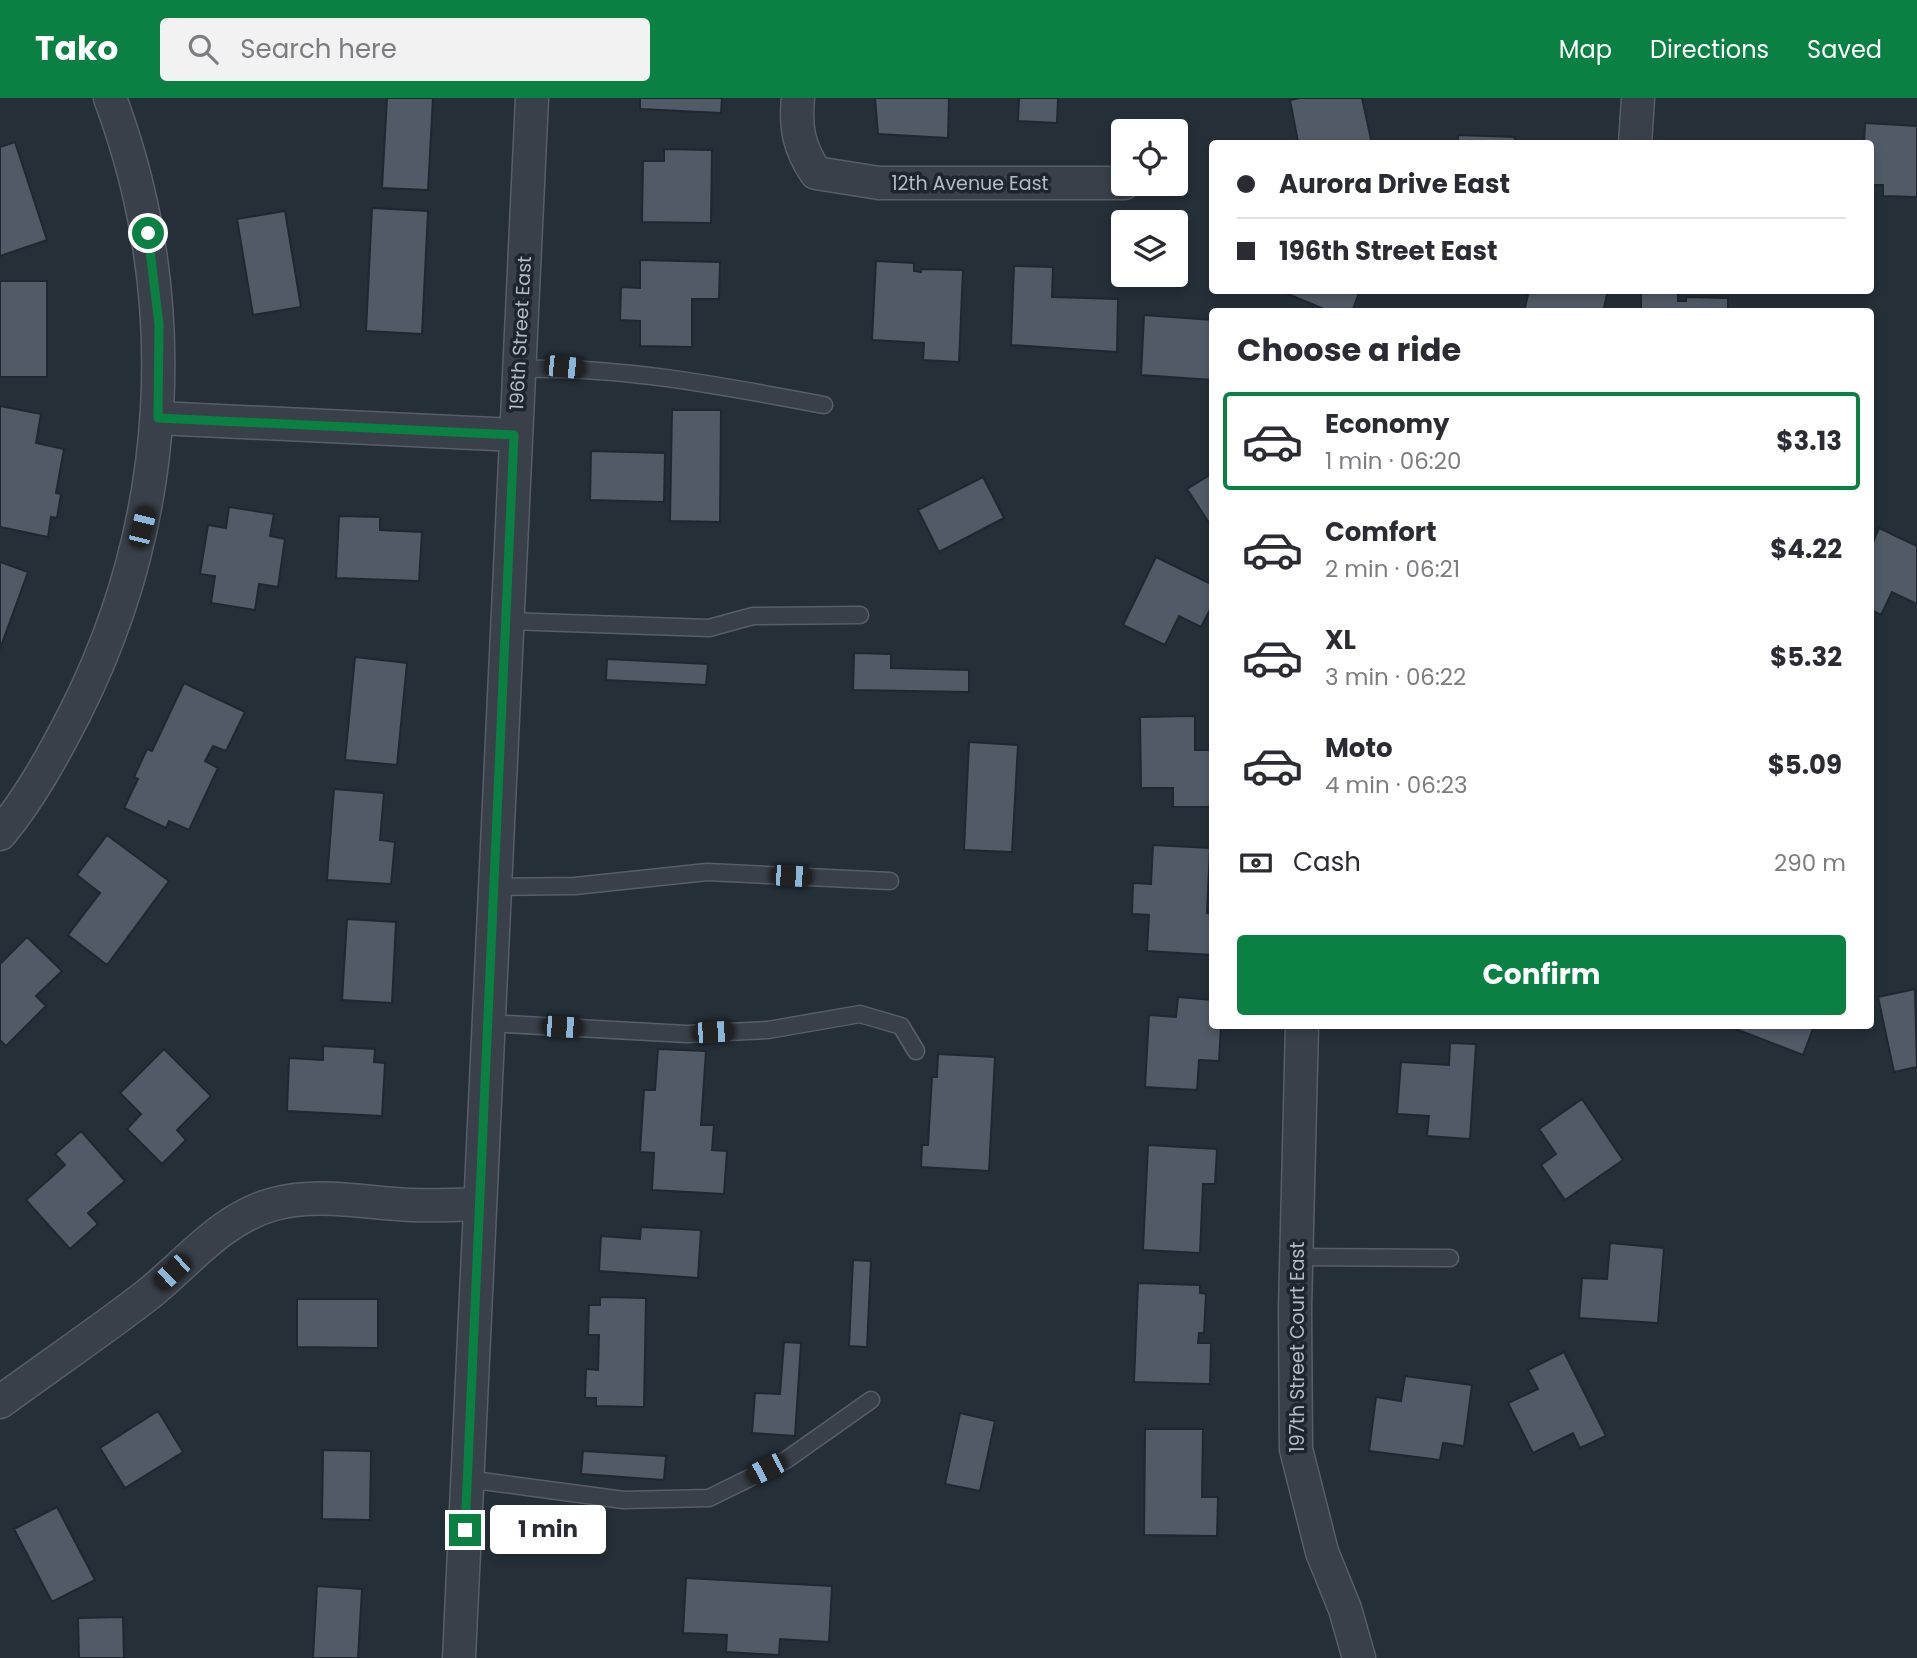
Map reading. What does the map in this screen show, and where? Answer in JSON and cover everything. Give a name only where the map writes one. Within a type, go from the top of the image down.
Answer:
[{"type":"street","points":[[0,834],[55,753],[95,674],[126,592],[147,505],[158,418],[159,325],[148,233],[127,143],[110,98]]},
{"type":"street","name":"196th Street East","points":[[459,1658],[514,435],[532,98]]},
{"type":"street","name":"12th Avenue East","points":[[798,98],[796,126],[803,154],[816,173],[879,183],[1111,183]]},
{"type":"street","points":[[1635,140],[1637,98]]},
{"type":"street","points":[[158,418],[514,435]]},
{"type":"street","name":"197th Street Court East","points":[[1302,1029],[1296,1258],[1296,1449],[1322,1552],[1345,1609],[1359,1658]]},
{"type":"street","points":[[0,1402],[81,1346],[156,1288],[206,1241],[246,1213],[276,1204],[319,1198],[412,1205],[480,1205]]},
{"type":"lane","points":[[518,369],[564,367],[686,380],[824,405]]},
{"type":"lane","points":[[506,621],[709,628],[753,616],[860,615]]},
{"type":"lane","points":[[494,887],[575,886],[707,872],[890,881]]},
{"type":"lane","points":[[488,1023],[686,1034],[768,1030],[860,1014],[901,1026],[916,1051]]},
{"type":"lane","points":[[1296,1258],[1450,1258]]},
{"type":"lane","points":[[467,1479],[624,1500],[709,1498],[786,1460],[871,1400]]},
{"type":"building","points":[[387,98],[433,98],[428,190],[382,188]]},
{"type":"building","points":[[640,98],[722,98],[721,113],[640,109]]},
{"type":"building","points":[[875,98],[949,98],[948,138],[878,134]]},
{"type":"building","points":[[1019,98],[1058,98],[1057,123],[1018,121]]},
{"type":"building","points":[[1362,98],[1371,140],[1298,140],[1290,100]]},
{"type":"building","points":[[1865,123],[1917,126],[1917,197],[1883,196],[1883,185],[1874,185],[1874,140],[1864,140]]},
{"type":"building","points":[[1458,135],[1515,137],[1515,140],[1458,140]]},
{"type":"building","points":[[15,142],[47,240],[0,256],[0,147]]},
{"type":"building","points":[[664,149],[712,150],[711,223],[642,222],[643,161],[664,161]]},
{"type":"building","points":[[372,208],[428,211],[422,334],[366,331]]},
{"type":"building","points":[[285,211],[301,307],[253,315],[237,219]]},
{"type":"building","points":[[640,260],[720,262],[719,299],[692,299],[692,347],[640,346],[640,321],[620,320],[621,287],[640,288]]},
{"type":"building","points":[[876,261],[914,263],[914,271],[921,272],[921,269],[963,270],[959,362],[923,360],[924,343],[872,340]]},
{"type":"building","points":[[1014,266],[1053,267],[1052,297],[1118,299],[1117,352],[1011,345]]},
{"type":"building","points":[[0,281],[47,281],[47,377],[0,377]]},
{"type":"building","points":[[1288,294],[1359,294],[1353,308],[1321,308]]},
{"type":"building","points":[[1528,294],[1607,294],[1604,308],[1525,308]]},
{"type":"building","points":[[1641,294],[1678,294],[1678,301],[1686,301],[1686,297],[1728,298],[1728,308],[1641,308]]},
{"type":"building","points":[[1144,315],[1209,320],[1209,380],[1141,375]]},
{"type":"building","points":[[0,406],[41,414],[36,443],[64,449],[56,493],[61,494],[57,518],[51,517],[48,537],[0,527]]},
{"type":"building","points":[[672,410],[721,410],[720,522],[670,521]]},
{"type":"building","points":[[591,451],[665,453],[664,502],[590,500]]},
{"type":"building","points":[[1209,475],[1209,523],[1187,489]]},
{"type":"building","points":[[983,477],[1004,518],[939,552],[918,510]]},
{"type":"building","points":[[229,507],[274,514],[270,536],[285,539],[278,587],[259,584],[255,610],[211,603],[215,576],[200,574],[208,525],[226,528]]},
{"type":"building","points":[[339,516],[380,517],[380,530],[422,532],[419,581],[336,578]]},
{"type":"building","points":[[1879,528],[1917,546],[1917,604],[1892,592],[1881,615],[1874,612],[1874,540]]},
{"type":"building","points":[[1156,557],[1209,583],[1209,612],[1201,627],[1179,616],[1165,645],[1123,625]]},
{"type":"building","points":[[0,562],[28,572],[0,649]]},
{"type":"building","points":[[854,653],[891,654],[891,668],[969,670],[969,692],[853,690]]},
{"type":"building","points":[[355,657],[407,663],[397,765],[345,760]]},
{"type":"building","points":[[607,659],[708,664],[706,685],[606,680]]},
{"type":"building","points":[[184,683],[245,712],[226,751],[213,746],[205,761],[218,768],[189,830],[169,821],[166,828],[124,808],[138,779],[134,777],[147,749],[152,751]]},
{"type":"building","points":[[1195,716],[1195,750],[1209,750],[1209,807],[1173,807],[1173,788],[1141,788],[1140,717]]},
{"type":"building","points":[[969,742],[1018,745],[1012,852],[964,850]]},
{"type":"building","points":[[334,789],[384,793],[380,840],[395,842],[391,884],[327,880]]},
{"type":"building","points":[[107,835],[169,881],[107,965],[68,935],[100,893],[77,875]]},
{"type":"building","points":[[1153,845],[1209,848],[1209,955],[1147,951],[1149,915],[1132,914],[1133,883],[1151,884]]},
{"type":"building","points":[[347,919],[396,922],[392,1003],[342,1000]]},
{"type":"building","points":[[27,937],[62,971],[36,996],[46,1006],[6,1046],[0,1040],[0,964]]},
{"type":"building","points":[[1915,989],[1917,1067],[1894,1072],[1878,997]]},
{"type":"building","points":[[1178,997],[1209,1000],[1209,1029],[1221,1029],[1219,1061],[1199,1060],[1197,1090],[1145,1087],[1149,1015],[1176,1017]]},
{"type":"building","points":[[1736,1029],[1813,1029],[1803,1055]]},
{"type":"building","points":[[1450,1043],[1476,1044],[1470,1139],[1427,1136],[1429,1116],[1397,1114],[1401,1062],[1449,1065]]},
{"type":"building","points":[[323,1046],[375,1049],[374,1062],[385,1063],[382,1116],[287,1111],[289,1058],[323,1060]]},
{"type":"building","points":[[164,1049],[211,1096],[177,1130],[186,1140],[162,1164],[127,1129],[141,1114],[120,1093]]},
{"type":"building","points":[[658,1049],[706,1051],[701,1125],[714,1125],[712,1150],[727,1151],[724,1194],[652,1190],[654,1153],[640,1152],[644,1090],[655,1090]]},
{"type":"building","points":[[938,1054],[995,1057],[989,1171],[921,1167],[922,1145],[928,1145],[932,1077],[937,1077]]},
{"type":"building","points":[[1582,1099],[1623,1160],[1565,1200],[1541,1165],[1556,1154],[1539,1129]]},
{"type":"building","points":[[81,1131],[125,1181],[88,1213],[98,1224],[70,1249],[26,1200],[65,1165],[55,1154]]},
{"type":"building","points":[[1148,1145],[1217,1149],[1215,1184],[1203,1184],[1200,1253],[1143,1250]]},
{"type":"building","points":[[641,1227],[701,1230],[698,1278],[599,1271],[601,1236],[640,1239]]},
{"type":"building","points":[[1610,1243],[1664,1248],[1658,1323],[1579,1318],[1582,1278],[1607,1279]]},
{"type":"building","points":[[853,1260],[871,1261],[867,1347],[849,1346]]},
{"type":"building","points":[[1138,1283],[1200,1285],[1200,1293],[1206,1294],[1204,1333],[1199,1333],[1198,1343],[1211,1343],[1210,1384],[1134,1382]]},
{"type":"building","points":[[600,1297],[646,1298],[644,1407],[596,1406],[596,1398],[585,1398],[586,1369],[598,1370],[599,1335],[588,1335],[589,1305],[600,1305]]},
{"type":"building","points":[[297,1299],[378,1299],[378,1348],[297,1347]]},
{"type":"building","points":[[784,1342],[801,1343],[795,1436],[752,1433],[755,1393],[780,1394]]},
{"type":"building","points":[[1564,1352],[1606,1436],[1580,1448],[1573,1433],[1533,1453],[1508,1403],[1538,1389],[1528,1370]]},
{"type":"building","points":[[1405,1376],[1472,1385],[1464,1446],[1443,1443],[1440,1460],[1369,1451],[1376,1397],[1401,1401]]},
{"type":"building","points":[[158,1411],[183,1452],[125,1488],[100,1448]]},
{"type":"building","points":[[960,1413],[995,1421],[980,1491],[945,1484]]},
{"type":"building","points":[[1145,1429],[1203,1429],[1202,1497],[1218,1497],[1217,1536],[1144,1535]]},
{"type":"building","points":[[323,1450],[371,1451],[370,1520],[322,1519]]},
{"type":"building","points":[[583,1451],[666,1456],[664,1480],[581,1474]]},
{"type":"building","points":[[57,1507],[95,1580],[52,1602],[14,1529]]},
{"type":"building","points":[[686,1578],[832,1586],[829,1642],[780,1639],[779,1655],[726,1652],[727,1635],[683,1633]]},
{"type":"building","points":[[317,1586],[362,1589],[358,1658],[313,1658]]},
{"type":"building","points":[[123,1617],[124,1658],[79,1658],[78,1618]]},
{"type":"route","points":[[148,233],[159,325],[158,418],[514,435],[465,1530]]}]
